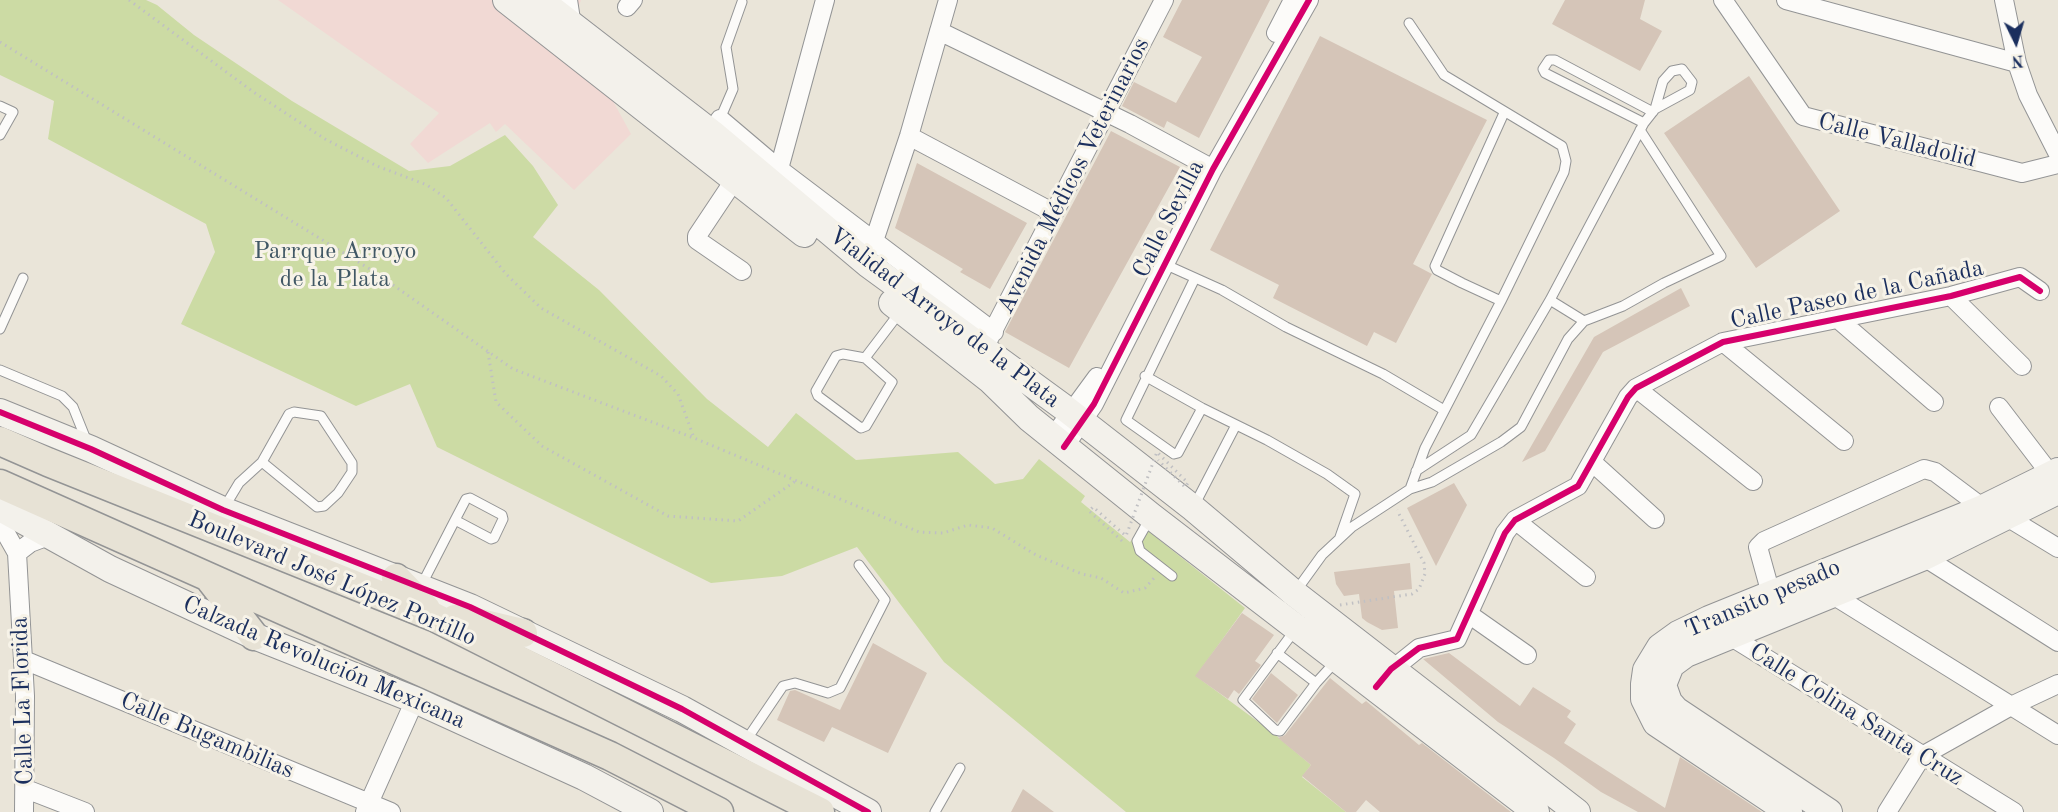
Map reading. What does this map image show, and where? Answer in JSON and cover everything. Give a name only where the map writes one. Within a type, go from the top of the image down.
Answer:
[{"type":"main road","points":[[506,0],[567,34],[735,179],[907,304]]},
{"type":"main road","name":"Vialidad Arroyo de la Plata","points":[[540,0],[567,34],[716,126],[907,304],[984,350],[1193,508],[1289,609],[1317,609],[1383,678],[1577,812]]},
{"type":"main road","points":[[984,350],[1059,442],[1151,516],[1289,609],[1338,660],[1383,678],[1536,812]]},
{"type":"main road","points":[[0,412],[91,450],[223,510],[470,607],[682,709],[868,812]]},
{"type":"main road","name":"Boulevard José López Portillo","points":[[0,441],[436,618],[820,812]]},
{"type":"main road","name":"Transito pesado","points":[[1789,812],[1667,733],[1656,723],[1644,699],[1646,670],[1660,647],[1678,634],[1709,619],[2056,479]]},
{"type":"main road","name":"Transito pesado","points":[[1829,812],[1700,728],[1669,702],[1663,684],[1671,665],[1686,654],[1924,557],[2007,517],[2056,479]]},
{"type":"main road","name":"Boulevard José López Portillo","points":[[0,484],[610,756],[719,812]]},
{"type":"main road","name":"Calzada Revolución Mexicana","points":[[0,508],[110,569],[254,636],[415,700],[584,777],[650,812]]},
{"type":"main road","points":[[208,577],[254,636]]},
{"type":"main road","points":[[408,583],[436,618],[464,619],[523,633]]},
{"type":"street","points":[[567,34],[568,0]]},
{"type":"street","points":[[779,169],[825,0]]},
{"type":"street","points":[[874,241],[909,136],[948,0]]},
{"type":"street","name":"Calle Sevilla","points":[[1059,442],[1076,418],[1162,263],[1293,0]]},
{"type":"street","name":"Calle Sevilla","points":[[1209,167],[1308,0]]},
{"type":"street","name":"Calle Valladolid","points":[[1723,0],[1803,116],[2022,173],[2058,164]]},
{"type":"street","points":[[1786,0],[2017,63]]},
{"type":"street","points":[[2004,0],[2017,63],[2028,95],[2058,154]]},
{"type":"street","name":"Avenida Médicos Veterinarios","points":[[984,350],[1106,112],[1157,2]]},
{"type":"street","points":[[939,31],[1106,112],[1209,167]]},
{"type":"street","points":[[716,126],[779,169],[895,258],[984,350]]},
{"type":"street","points":[[909,136],[1054,213]]},
{"type":"street","points":[[735,179],[697,236],[697,240],[742,271]]},
{"type":"street","name":"Calle Paseo de la Cañada","points":[[1515,520],[1578,486],[1628,397],[1636,388],[1723,342],[1951,296],[2020,277],[2040,291]]},
{"type":"street","points":[[1951,296],[2022,366]]},
{"type":"street","points":[[1839,320],[1934,402]]},
{"type":"street","points":[[1723,342],[1844,441]]},
{"type":"street","points":[[1636,388],[1753,481]]},
{"type":"street","points":[[1998,407],[2056,479]]},
{"type":"street","points":[[1592,462],[1655,519]]},
{"type":"street","points":[[1772,594],[1758,548],[1764,541],[1924,469],[1935,472],[1983,508],[2007,517],[2058,548]]},
{"type":"street","points":[[1383,678],[1419,648],[1457,639],[1470,615],[1505,533],[1515,520],[1586,577]]},
{"type":"street","name":"Calle La Florida","points":[[0,524],[17,553],[24,660],[26,789],[24,812]]},
{"type":"street","points":[[17,553],[30,543],[51,535]]},
{"type":"street","points":[[1924,557],[2058,642]]},
{"type":"street","points":[[1833,595],[2058,735]]},
{"type":"street","points":[[1470,615],[1527,655]]},
{"type":"street","name":"Calle Colina Santa Cruz","points":[[1730,636],[2014,812]]},
{"type":"street","name":"Calle Bugambilias","points":[[24,660],[367,807],[391,812]]},
{"type":"street","points":[[1887,812],[1922,756],[2011,706],[2058,684]]},
{"type":"street","points":[[367,807],[415,700]]},
{"type":"street","points":[[26,789],[85,812]]},
{"type":"lane","points":[[716,126],[733,89],[726,47],[742,3]]},
{"type":"lane","points":[[1409,23],[1444,75],[1562,146],[1566,161],[1564,172],[1501,301],[1444,410],[1410,489]]},
{"type":"lane","points":[[1338,660],[1316,683],[1280,731],[1275,730],[1243,700],[1277,653],[1289,609],[1322,555],[1340,537],[1410,489],[1432,482],[1501,442],[1521,427],[1568,339],[1584,321],[1623,306],[1664,282],[1721,256],[1642,127],[1612,106],[1545,73],[1542,69],[1549,60],[1555,60],[1654,111]]},
{"type":"lane","points":[[1416,471],[1471,435],[1550,300],[1642,127],[1654,111],[1663,81],[1672,71],[1682,69],[1692,82],[1690,90],[1654,111]]},
{"type":"lane","points":[[1612,106],[1618,93]]},
{"type":"lane","points":[[0,106],[13,112],[0,135]]},
{"type":"lane","points":[[1501,301],[1437,270],[1435,266],[1504,113]]},
{"type":"lane","points":[[1162,263],[1383,374],[1444,410]]},
{"type":"lane","points":[[0,329],[23,278]]},
{"type":"lane","points":[[1195,278],[1126,420],[1174,454],[1178,453],[1190,434],[1202,408]]},
{"type":"lane","points":[[1550,300],[1584,321]]},
{"type":"lane","points":[[865,358],[907,304]]},
{"type":"lane","points":[[843,354],[865,358],[891,382],[866,426],[861,428],[818,396],[816,391],[836,356],[843,354]]},
{"type":"lane","points":[[0,370],[62,396],[73,407],[91,450]]},
{"type":"lane","points":[[1146,376],[1327,474],[1355,494],[1340,537]]},
{"type":"lane","points":[[223,510],[239,483],[262,462],[289,414],[294,412],[321,416],[352,463],[352,472],[338,494],[324,506],[317,507],[262,462]]},
{"type":"lane","points":[[1193,508],[1236,425]]},
{"type":"lane","points":[[408,583],[455,520],[466,499],[470,498],[502,515],[503,519],[494,538],[491,539],[455,520]]},
{"type":"lane","points":[[1151,516],[1137,541],[1140,551],[1172,576]]},
{"type":"lane","points":[[745,742],[783,686],[795,683],[828,693],[840,688],[884,608],[885,600],[860,565]]},
{"type":"lane","points":[[1277,653],[1316,683]]},
{"type":"lane","points":[[935,812],[960,768]]},
{"type":"path","points":[[129,0],[252,91],[325,139],[377,166],[428,185],[446,198],[506,274],[541,308],[661,376],[678,394],[694,438]]},
{"type":"path","points":[[0,42],[374,272],[513,369],[694,438],[919,532],[944,533],[968,525],[992,528],[1036,555],[1082,574],[1101,578],[1124,593],[1145,588],[1162,569]]},
{"type":"path","points":[[488,351],[496,402],[542,446],[668,516],[738,521],[797,480]]},
{"type":"path","points":[[1122,541],[1089,511],[1093,507],[1126,536],[1157,452],[1188,483],[1185,487],[1158,460]]},
{"type":"path","points":[[1317,609],[1412,594],[1419,589],[1425,573],[1424,563],[1392,501]]},
{"type":"shaded area","points":[[278,0],[581,0],[572,26],[631,134],[574,190],[505,124],[496,132],[490,123],[428,163],[410,144],[439,113]]},
{"type":"green space","name":"Parrque Arroyo de la Plata","points":[[0,0],[146,0],[157,5],[194,35],[292,101],[409,171],[450,166],[505,135],[533,166],[558,205],[533,237],[599,290],[707,399],[768,447],[796,413],[856,460],[958,452],[995,484],[1023,479],[1039,459],[1085,496],[1081,502],[1130,542],[1143,527],[1245,608],[1196,676],[1272,732],[1311,765],[1302,777],[1346,812],[1126,812],[944,662],[857,547],[782,576],[711,583],[437,447],[410,384],[356,406],[181,324],[215,252],[206,224],[48,139],[54,101],[0,75]]},
{"type":"building","points":[[1182,0],[1270,0],[1199,138],[1167,121],[1164,128],[1122,106],[1134,82],[1176,103],[1202,57],[1163,37]]},
{"type":"building","points":[[1565,0],[1645,0],[1640,19],[1662,31],[1640,71],[1552,24]]},
{"type":"building","points":[[1320,36],[1487,120],[1413,264],[1432,274],[1396,343],[1374,332],[1367,346],[1273,298],[1279,285],[1210,250]]},
{"type":"building","points":[[1749,76],[1840,211],[1756,268],[1664,133]]},
{"type":"building","points":[[1111,131],[1180,167],[1069,368],[1005,332]]},
{"type":"building","points":[[917,163],[1027,223],[990,289],[960,272],[963,269],[895,228]]},
{"type":"building","points":[[1681,288],[1690,306],[1603,352],[1545,451],[1522,462],[1594,337]]},
{"type":"building","points":[[1454,483],[1467,505],[1436,566],[1407,508]]},
{"type":"building","points":[[1410,563],[1412,589],[1394,591],[1398,628],[1382,630],[1367,622],[1362,618],[1359,594],[1344,596],[1336,584],[1334,572]]},
{"type":"building","points":[[1242,613],[1274,635],[1255,661],[1261,665],[1239,694],[1234,690],[1228,699],[1195,676]]},
{"type":"building","points":[[873,643],[927,673],[888,753],[832,727],[824,742],[777,720],[790,691],[795,690],[840,710]]},
{"type":"building","points":[[1449,653],[1520,706],[1533,687],[1571,711],[1567,717],[1576,724],[1564,743],[1665,808],[1680,757],[1762,812],[1638,812],[1601,792],[1498,722],[1423,659]]},
{"type":"building","points":[[1271,673],[1298,695],[1277,723],[1252,699]]},
{"type":"building","points":[[1330,678],[1362,704],[1366,701],[1419,745],[1422,743],[1511,812],[1380,812],[1366,800],[1356,812],[1346,812],[1302,776],[1311,765],[1278,738],[1285,735]]},
{"type":"building","points":[[1023,789],[1054,812],[1011,812]]},
{"type":"cycle path","points":[[1064,447],[1094,404],[1213,169],[1309,0]]},
{"type":"cycle path","points":[[1376,687],[1391,669],[1419,648],[1457,639],[1505,533],[1515,520],[1578,486],[1628,397],[1636,388],[1723,342],[1951,296],[2020,277],[2040,291]]},
{"type":"cycle path","points":[[0,412],[91,449],[223,510],[470,607],[682,709],[868,812]]}]
